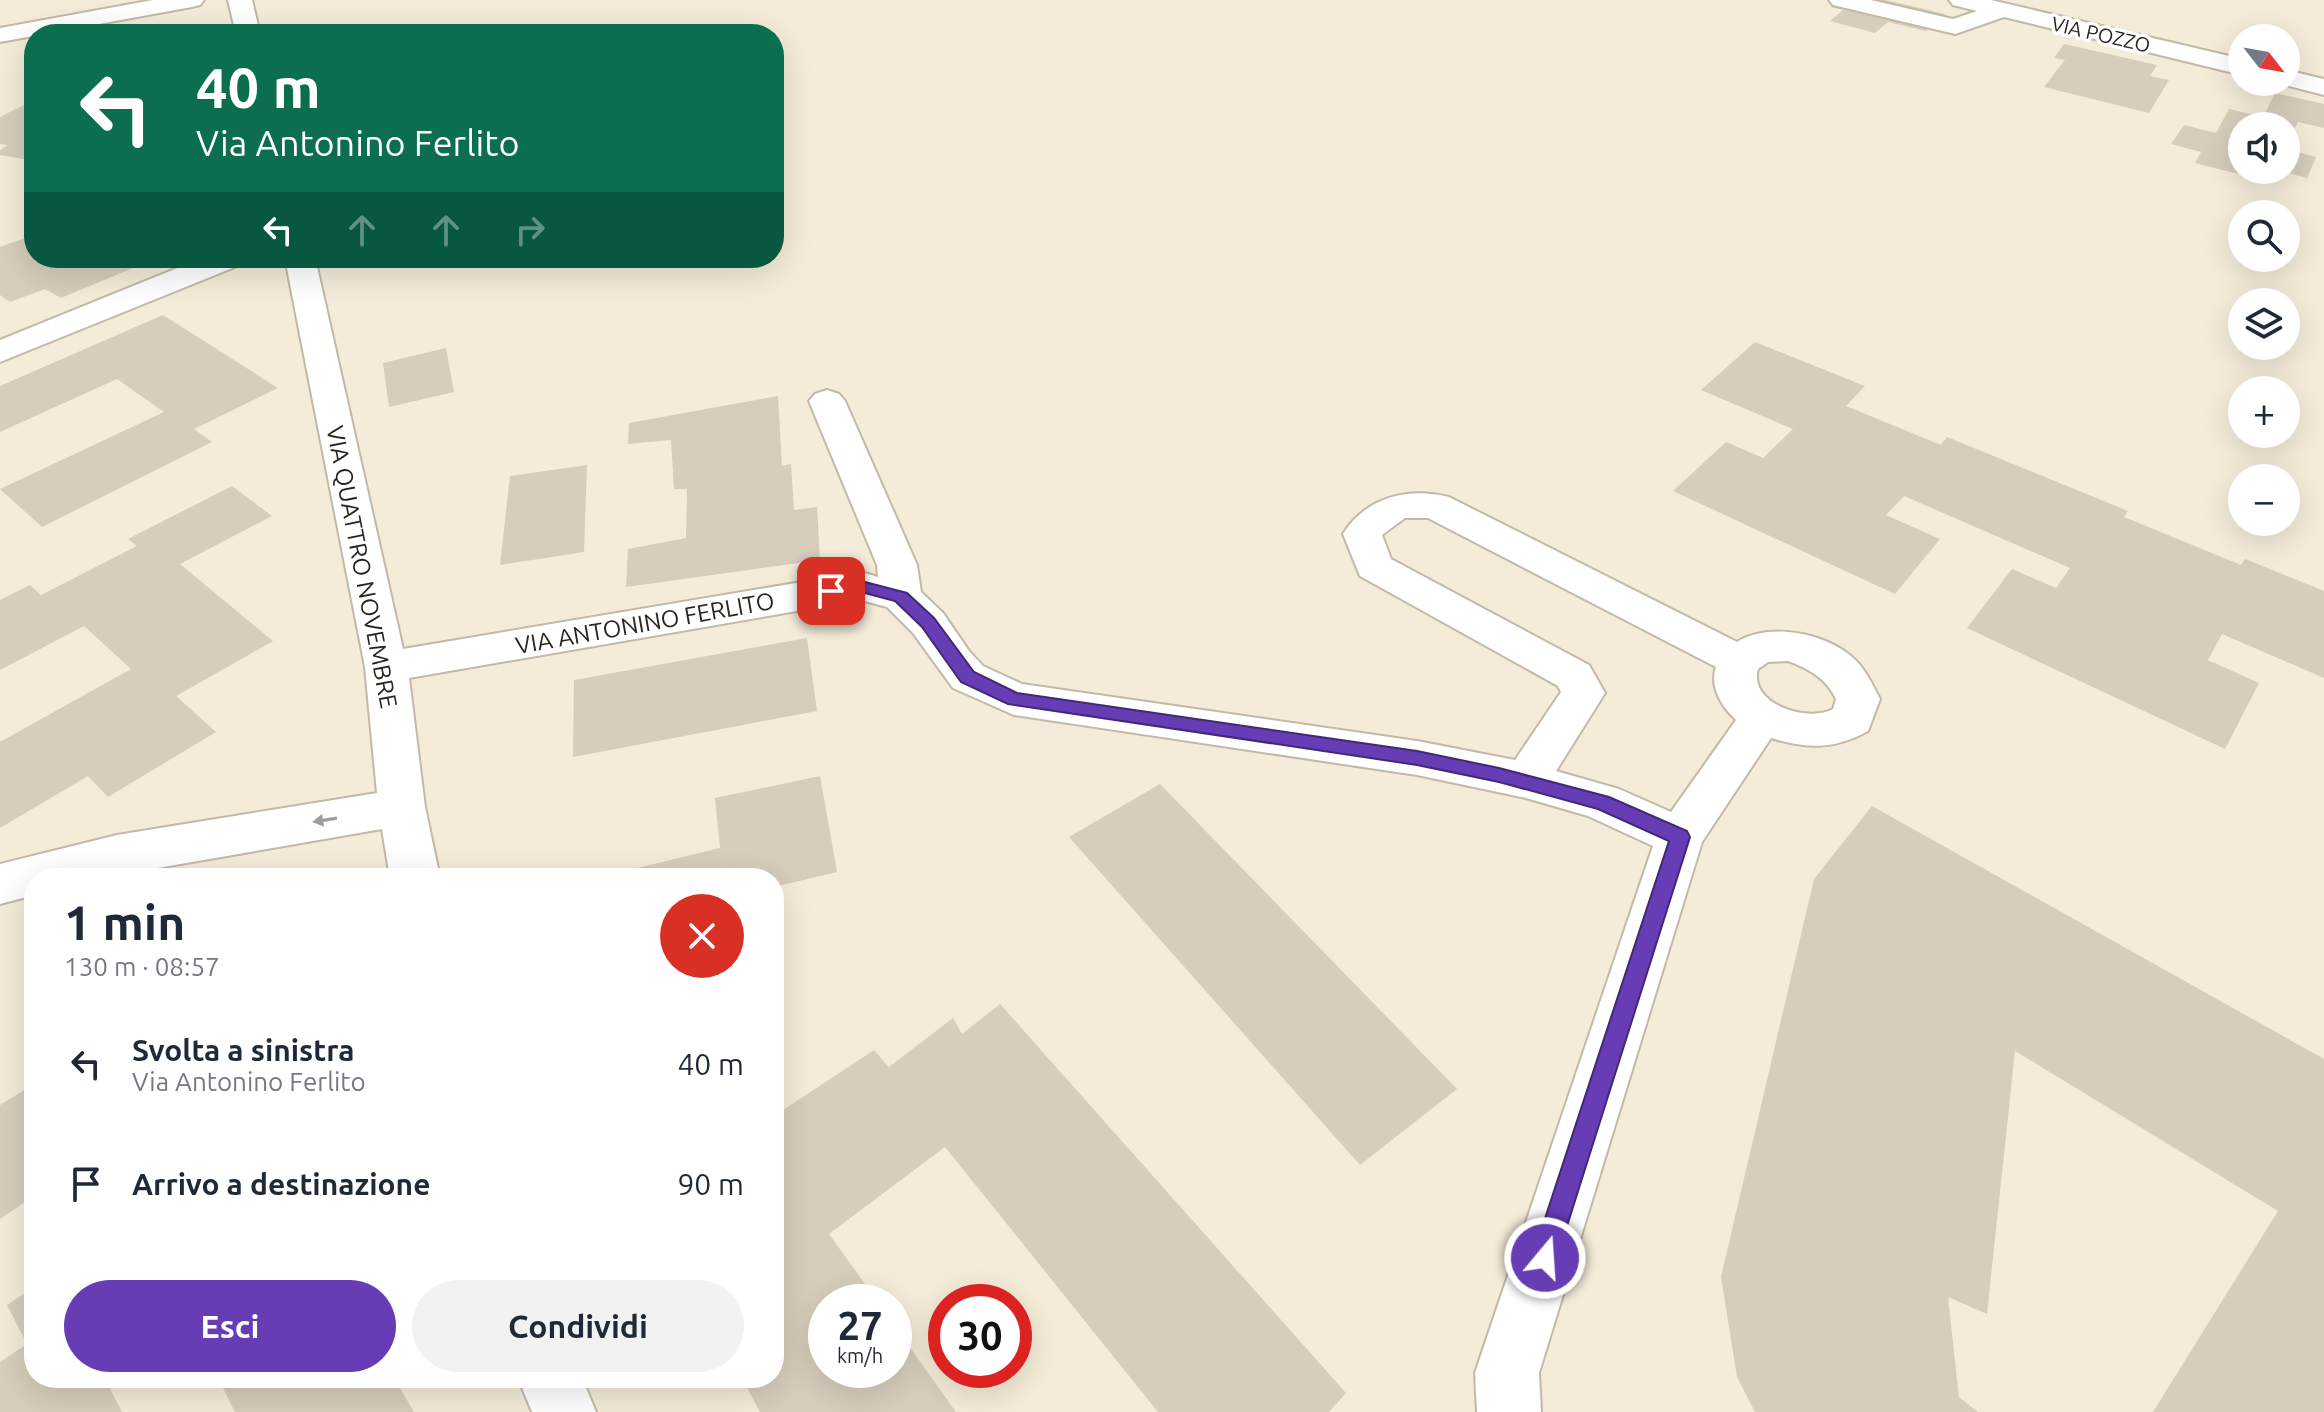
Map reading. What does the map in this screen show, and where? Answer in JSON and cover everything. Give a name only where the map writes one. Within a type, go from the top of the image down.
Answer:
[{"type":"street","points":[[60,24],[192,0]]},
{"type":"street","points":[[240,0],[246,24]]},
{"type":"street","points":[[1841,0],[1955,27],[2001,10]]},
{"type":"street","name":"VIA POZZO","points":[[1961,0],[2228,64]]},
{"type":"street","points":[[0,35],[24,31]]},
{"type":"street","points":[[2300,81],[2324,87]]},
{"type":"street","points":[[0,352],[205,268]]},
{"type":"street","name":"VIA QUATTRO NOVEMBRE","points":[[302,268],[386,667],[402,807],[413,868]]},
{"type":"street","points":[[827,401],[897,565],[901,597]]},
{"type":"street","points":[[1526,780],[1583,693],[1574,676],[1374,567],[1362,534],[1384,511],[1411,504],[1436,506],[1739,661]]},
{"type":"street","name":"VIA ANTONINO FERLITO","points":[[386,667],[861,586],[901,597],[928,623],[968,677],[1014,699],[1417,758],[1526,780],[1602,802],[1680,837]]},
{"type":"street","points":[[1789,646],[1822,656],[1847,675],[1858,699],[1852,719],[1828,731],[1795,730],[1762,717],[1742,699],[1734,678],[1739,661],[1759,648],[1789,646]]},
{"type":"street","points":[[1509,1412],[1507,1373],[1680,837],[1762,717]]},
{"type":"street","points":[[62,868],[117,854],[402,807]]},
{"type":"street","points":[[0,884],[24,878]]},
{"type":"street","points":[[554,1388],[564,1412]]},
{"type":"building","points":[[1840,0],[1886,0],[1945,14],[1926,31],[1888,22],[1875,33],[1830,21],[1843,10],[1831,7]]},
{"type":"building","points":[[2064,44],[2157,65],[2150,76],[2169,80],[2149,113],[2044,87],[2065,60],[2054,58]]},
{"type":"building","points":[[2274,96],[2324,104],[2324,128],[2300,122],[2300,112],[2266,112]]},
{"type":"building","points":[[24,105],[24,159],[0,155],[0,150],[8,145],[0,144],[0,117]]},
{"type":"building","points":[[2229,109],[2242,112],[2228,112],[2228,171],[2195,163],[2201,152],[2171,144],[2184,125],[2216,133]]},
{"type":"building","points":[[2300,153],[2316,157],[2307,178],[2300,176]]},
{"type":"building","points":[[24,238],[24,268],[133,268],[61,298],[45,289],[10,302],[0,295],[0,247]]},
{"type":"building","points":[[163,315],[278,388],[194,429],[212,442],[42,527],[0,489],[164,412],[117,379],[0,432],[0,386]]},
{"type":"building","points":[[1755,342],[1865,386],[1846,406],[1941,445],[1947,437],[2128,511],[2124,517],[2241,565],[2245,559],[2324,591],[2324,678],[2222,634],[2208,660],[2259,683],[2225,749],[1967,628],[2012,569],[2056,588],[2070,568],[1904,496],[1886,515],[1940,539],[1895,594],[1673,491],[1726,442],[1763,458],[1793,429],[1701,390]]},
{"type":"building","points":[[446,348],[454,392],[389,407],[383,363]]},
{"type":"building","points":[[778,396],[782,466],[791,464],[794,510],[817,507],[820,560],[626,587],[628,549],[686,538],[687,489],[674,489],[671,440],[628,444],[629,423]]},
{"type":"building","points":[[587,465],[584,552],[500,565],[510,476]]},
{"type":"building","points":[[232,486],[272,516],[180,564],[273,641],[176,696],[216,732],[108,797],[88,776],[0,828],[0,742],[131,669],[84,626],[0,670],[0,600],[30,585],[41,595],[137,546],[128,539]]},
{"type":"building","points":[[807,638],[817,711],[573,757],[574,680]]},
{"type":"building","points":[[820,776],[837,872],[784,885],[784,868],[637,868],[720,848],[715,798]]},
{"type":"building","points":[[1160,784],[1457,1089],[1360,1165],[1069,837]]},
{"type":"building","points":[[1872,806],[2324,1059],[2324,1412],[2153,1412],[2278,1211],[2015,1051],[1987,1314],[1948,1297],[1959,1397],[1978,1412],[1755,1412],[1737,1377],[1721,1277],[1814,879]]},
{"type":"building","points":[[1000,1004],[1346,1393],[1329,1412],[1158,1412],[945,1147],[829,1234],[865,1284],[808,1284],[808,1388],[912,1388],[912,1350],[928,1373],[928,1388],[939,1388],[956,1412],[760,1412],[747,1388],[784,1388],[784,1109],[874,1050],[889,1067],[953,1018],[962,1034]]},
{"type":"building","points":[[24,1090],[24,1203],[0,1219],[0,1105]]},
{"type":"building","points":[[24,1294],[24,1338],[7,1305]]},
{"type":"building","points":[[24,1346],[24,1388],[111,1388],[122,1412],[0,1412],[0,1362]]},
{"type":"building","points":[[223,1388],[400,1388],[414,1412],[235,1412]]},
{"type":"route","points":[[831,591],[861,586],[901,597],[928,623],[968,677],[1014,699],[1417,758],[1526,780],[1602,802],[1680,837],[1545,1258]]}]
